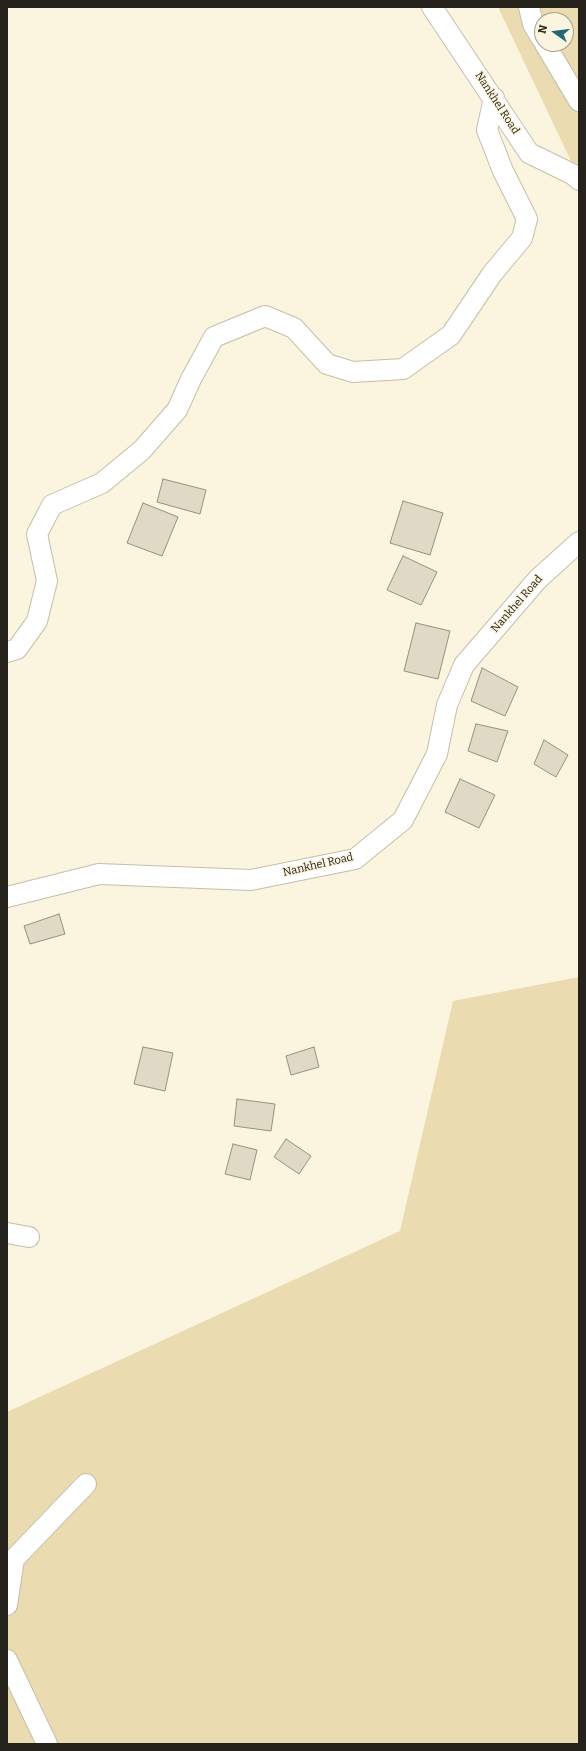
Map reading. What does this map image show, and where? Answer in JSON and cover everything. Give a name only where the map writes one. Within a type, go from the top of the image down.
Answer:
[{"type":"street","name":"Nankhel Road","points":[[432,7],[494,98],[529,153],[572,174],[579,180]]},
{"type":"street","points":[[529,7],[534,26]]},
{"type":"street","points":[[550,52],[579,101]]},
{"type":"street","points":[[7,652],[17,649],[37,621],[47,581],[37,534],[52,505],[102,484],[142,450],[177,410],[191,379],[214,336],[265,316],[294,328],[327,364],[353,372],[403,369],[452,335],[492,274],[522,238],[527,219],[503,171],[487,130],[494,98]]},
{"type":"street","name":"Nankhel Road","points":[[7,897],[99,874],[251,880],[354,859],[403,820],[437,754],[447,705],[464,665],[538,579],[579,542]]},
{"type":"street","points":[[7,1233],[30,1237]]},
{"type":"street","points":[[7,1605],[14,1559],[86,1484]]},
{"type":"street","points":[[7,1660],[47,1744]]},
{"type":"shaded area","points":[[498,7],[579,7],[579,178]]},
{"type":"shaded area","points":[[579,977],[579,1744],[7,1744],[7,1412],[400,1231],[453,1001]]},
{"type":"building","points":[[163,479],[206,490],[200,514],[157,502]]},
{"type":"building","points":[[403,501],[443,513],[430,555],[390,543]]},
{"type":"building","points":[[143,503],[178,517],[162,556],[127,543]]},
{"type":"building","points":[[403,556],[437,572],[421,605],[387,590]]},
{"type":"building","points":[[416,623],[450,631],[438,679],[404,671]]},
{"type":"building","points":[[482,668],[518,687],[505,716],[471,701]]},
{"type":"building","points":[[476,724],[508,731],[497,762],[468,751]]},
{"type":"building","points":[[544,740],[568,755],[556,777],[534,764]]},
{"type":"building","points":[[460,779],[495,795],[479,828],[445,812]]},
{"type":"building","points":[[59,914],[65,934],[30,944],[24,926]]},
{"type":"building","points":[[143,1047],[173,1053],[165,1091],[134,1084]]},
{"type":"building","points":[[314,1047],[319,1067],[291,1075],[286,1056]]},
{"type":"building","points":[[237,1099],[275,1104],[271,1131],[234,1126]]},
{"type":"building","points":[[286,1139],[311,1156],[299,1174],[274,1157]]},
{"type":"building","points":[[233,1144],[257,1150],[250,1180],[225,1174]]}]
